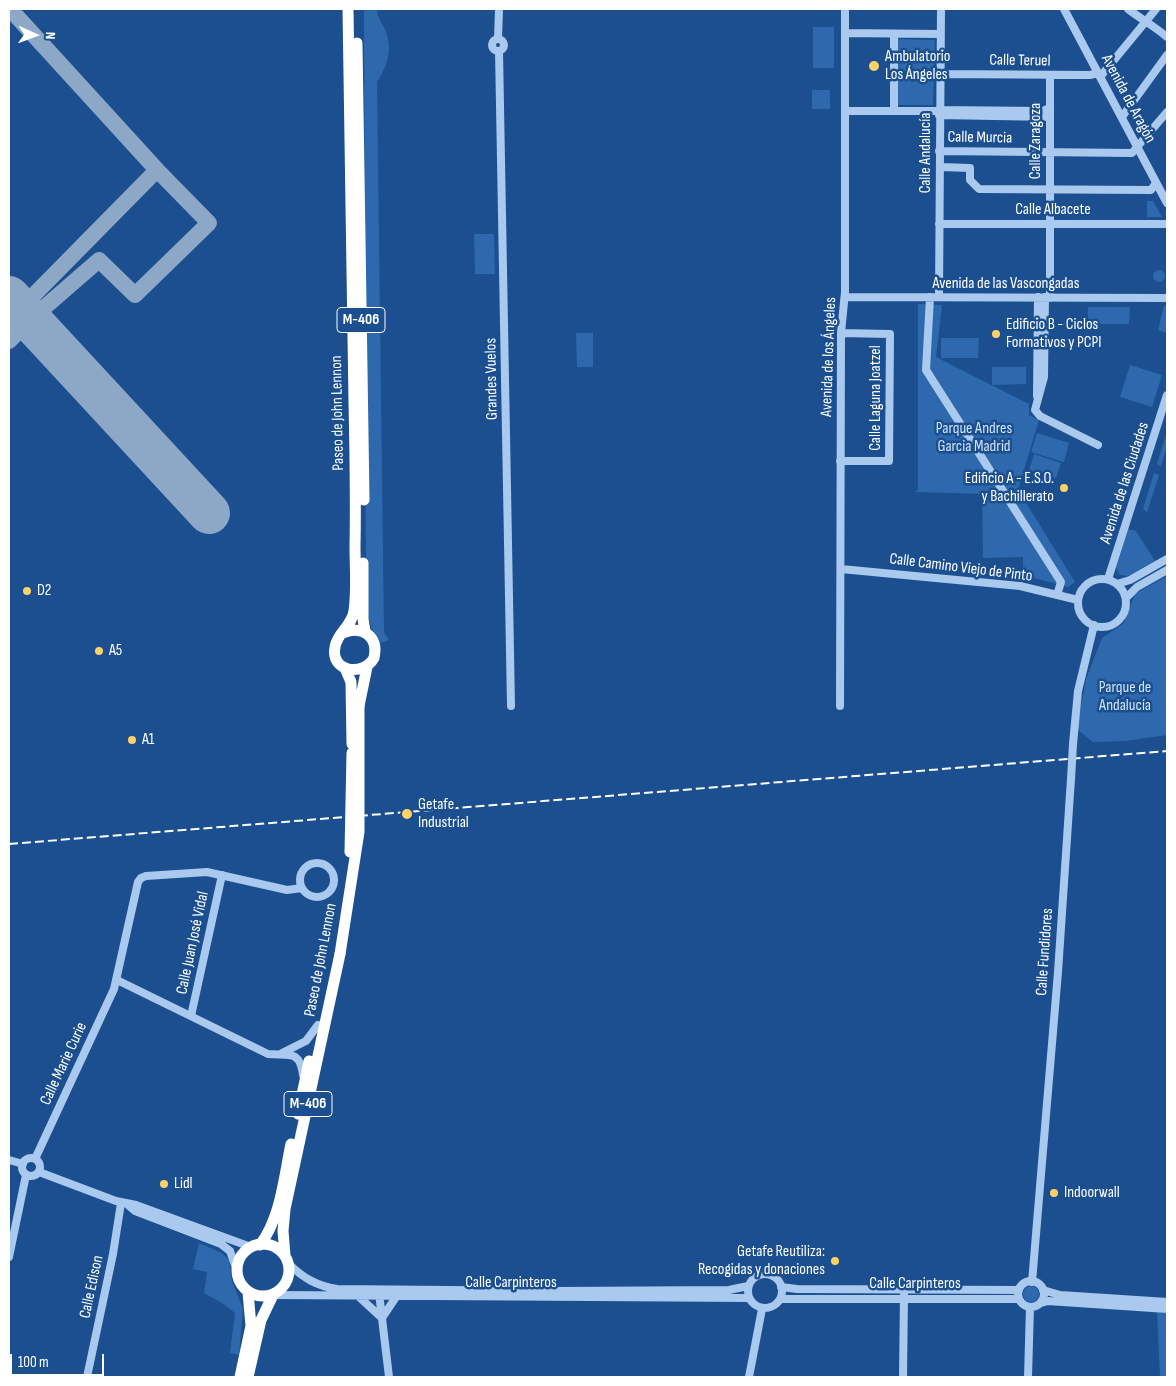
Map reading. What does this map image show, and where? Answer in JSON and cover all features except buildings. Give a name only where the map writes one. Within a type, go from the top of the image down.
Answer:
[{"type":"highway","name":"Paseo de John Lennon","points":[[342,633],[352,618],[354,606],[356,496],[348,9]]},
{"type":"highway","name":"Paseo de John Lennon","points":[[356,9],[364,497],[362,613],[365,631]]},
{"type":"highway","points":[[342,633],[351,629],[365,631]]},
{"type":"highway","name":"M-406","points":[[365,631],[374,641],[376,651],[374,658],[366,668]]},
{"type":"highway","name":"M-406","points":[[342,633],[337,640],[334,653],[337,660],[345,668]]},
{"type":"highway","name":"Paseo de John Lennon","points":[[287,1260],[283,1231],[285,1209],[359,832],[355,705],[351,682],[345,668]]},
{"type":"highway","points":[[345,668],[360,670],[366,668]]},
{"type":"highway","name":"Paseo de John Lennon","points":[[355,705],[366,668]]},
{"type":"highway","name":"Paseo de John Lennon","points":[[255,1246],[270,1227],[276,1212],[304,1082],[336,953]]},
{"type":"highway","points":[[255,1246],[272,1246],[287,1260]]},
{"type":"highway","name":"M-406","points":[[237,1271],[242,1255],[255,1246]]},
{"type":"highway","name":"M-406","points":[[248,1377],[261,1320],[273,1295],[287,1282],[287,1260]]},
{"type":"highway","points":[[237,1271],[240,1283],[248,1292],[258,1296],[273,1295]]},
{"type":"highway","points":[[240,1377],[251,1326],[248,1292]]},
{"type":"street","name":"Grandes Vuelos","points":[[499,9],[498,39],[504,45],[499,51],[511,706]]},
{"type":"street","name":"Avenida de los Ángeles","points":[[840,706],[841,333],[842,310],[845,297],[845,9]]},
{"type":"street","name":"Calle Andalucía","points":[[938,297],[940,9]]},
{"type":"street","name":"Avenida de Aragón","points":[[1064,9],[1167,203]]},
{"type":"street","points":[[1128,9],[1141,20],[1147,20],[1167,37]]},
{"type":"street","points":[[1099,75],[1156,9]]},
{"type":"street","points":[[845,33],[940,34]]},
{"type":"street","points":[[894,34],[894,111]]},
{"type":"street","points":[[1122,117],[1167,55]]},
{"type":"street","name":"Calle Teruel","points":[[940,74],[1099,75]]},
{"type":"street","name":"Calle Zaragoza","points":[[1050,75],[1050,224],[1038,400],[1035,410],[1040,416],[1098,445]]},
{"type":"street","points":[[939,112],[1042,111],[1050,108]]},
{"type":"street","points":[[846,111],[939,112],[1050,117]]},
{"type":"street","points":[[1138,147],[1167,112]]},
{"type":"street","name":"Calle Murcia","points":[[939,151],[1132,154],[1138,147]]},
{"type":"street","points":[[940,167],[970,168],[970,180],[979,188],[1151,190],[1156,183]]},
{"type":"street","name":"Calle Albacete","points":[[939,224],[1167,224]]},
{"type":"street","name":"Avenida de las Vascongadas","points":[[845,297],[1167,298]]},
{"type":"street","points":[[930,297],[926,370],[1061,582],[1057,594]]},
{"type":"street","name":"Calle Laguna Joatzel","points":[[840,461],[889,461],[890,334],[841,333]]},
{"type":"street","name":"Avenida de las Ciudades","points":[[1108,579],[1167,395]]},
{"type":"street","points":[[1117,584],[1130,580],[1167,559]]},
{"type":"street","name":"Calle Camino Viejo de Pinto","points":[[841,569],[1020,586],[1078,600]]},
{"type":"street","points":[[1126,598],[1136,587],[1167,570]]},
{"type":"street","points":[[1097,579],[1108,579],[1117,584],[1122,588],[1126,598],[1126,606],[1119,620],[1105,627],[1094,625],[1084,620],[1080,614],[1078,600],[1084,586],[1097,579]]},
{"type":"street","name":"Calle Fundidores","points":[[1032,1282],[1058,972],[1078,691],[1094,625]]},
{"type":"street","points":[[222,875],[287,890],[302,888],[311,896],[322,896],[331,890],[334,884],[333,873],[330,868],[320,863],[310,864],[302,872],[302,888]]},
{"type":"street","name":"Calle Marie Curie","points":[[35,1159],[117,980],[138,882],[141,878],[197,872],[222,875]]},
{"type":"street","name":"Calle Juan José Vidal","points":[[191,1016],[222,875]]},
{"type":"street","points":[[117,980],[268,1054],[289,1054],[297,1057],[302,1065],[304,1082]]},
{"type":"street","points":[[278,1055],[306,1041],[318,1024]]},
{"type":"street","points":[[9,1257],[26,1175],[23,1170],[23,1164],[28,1159],[35,1159],[40,1166],[39,1172],[35,1176],[26,1175]]},
{"type":"street","points":[[9,1160],[23,1164]]},
{"type":"street","points":[[39,1172],[124,1204],[221,1244],[230,1251],[237,1271]]},
{"type":"street","points":[[124,1204],[136,1206],[255,1246]]},
{"type":"street","name":"Calle Edison","points":[[87,1377],[124,1204]]},
{"type":"street","name":"Calle Carpinteros","points":[[287,1260],[306,1278],[323,1287],[396,1297],[749,1298]]},
{"type":"street","points":[[763,1274],[777,1279],[782,1287],[781,1298],[775,1305],[762,1308],[752,1303],[749,1298],[748,1286],[752,1280],[763,1274]]},
{"type":"street","points":[[1030,1307],[1019,1299],[1019,1290],[1026,1283],[1032,1282],[1040,1285],[1043,1290],[1041,1303]]},
{"type":"street","name":"Calle Carpinteros","points":[[273,1295],[356,1296],[380,1294],[729,1290],[748,1286]]},
{"type":"street","name":"Calle Carpinteros","points":[[782,1287],[1019,1299]]},
{"type":"street","name":"Calle Carpinteros","points":[[781,1298],[1019,1290]]},
{"type":"street","points":[[1043,1290],[1060,1295],[1167,1302]]},
{"type":"street","points":[[380,1294],[389,1377]]},
{"type":"street","points":[[903,1377],[904,1294]]},
{"type":"street","points":[[356,1296],[382,1318]]},
{"type":"street","points":[[382,1318],[396,1297]]},
{"type":"street","points":[[1030,1307],[1048,1301],[1167,1310]]},
{"type":"street","points":[[1028,1377],[1030,1307]]},
{"type":"street","points":[[749,1377],[762,1308]]},
{"type":"green space","points":[[364,9],[377,9],[378,16],[387,34],[389,48],[387,62],[377,82],[384,632],[389,640],[381,643],[372,629],[366,609]]},
{"type":"green space","points":[[813,27],[834,27],[834,68],[813,68]]},
{"type":"green space","points":[[897,39],[935,40],[933,105],[897,105]]},
{"type":"green space","points":[[812,90],[830,90],[830,109],[812,109]]},
{"type":"green space","points":[[1147,201],[1153,201],[1162,217],[1147,217]]},
{"type":"green space","points":[[474,234],[494,234],[495,274],[475,274]]},
{"type":"green space","points":[[1159,270],[1165,276],[1159,282],[1153,276]]},
{"type":"green space","name":"Parque Andres Garcia Madrid","points":[[918,304],[942,305],[936,357],[1029,404],[1029,415],[1039,420],[1018,490],[1075,582],[1068,587],[1023,575],[1023,557],[983,558],[982,494],[915,492],[918,490]]},
{"type":"green space","points":[[1167,305],[1167,333],[1158,330],[1164,306]]},
{"type":"green space","points":[[1088,307],[1130,307],[1129,324],[1088,324]]},
{"type":"green space","points":[[576,333],[593,333],[593,367],[577,367]]},
{"type":"green space","points":[[941,338],[979,338],[978,358],[941,358]]},
{"type":"green space","points":[[1130,365],[1162,375],[1152,407],[1120,397]]},
{"type":"green space","points":[[992,367],[1026,367],[1026,384],[992,385]]},
{"type":"green space","points":[[1167,432],[1167,446],[1161,466],[1157,464]]},
{"type":"green space","points":[[1037,433],[1069,443],[1064,462],[1031,452]]},
{"type":"green space","points":[[1034,454],[1061,463],[1056,478],[1029,470]]},
{"type":"green space","points":[[1154,473],[1159,475],[1147,512],[1143,509]]},
{"type":"green space","points":[[1128,529],[1136,531],[1155,561],[1128,576],[1120,575],[1116,568]]},
{"type":"green space","name":"Parque de Andalucía","points":[[1167,576],[1167,735],[1125,741],[1093,742],[1077,729],[1086,679],[1102,638],[1124,623],[1135,594]]},
{"type":"green space","points":[[199,1243],[222,1253],[229,1260],[232,1281],[243,1309],[239,1355],[230,1353],[235,1313],[204,1293],[207,1272],[193,1269]]},
{"type":"green space","points":[[1028,1286],[1034,1286],[1039,1291],[1037,1300],[1028,1302],[1023,1297],[1023,1291]]},
{"type":"green space","points":[[1157,1312],[1167,1313],[1167,1377],[1160,1377]]},
{"type":"taxiway","points":[[10,9],[157,170]]},
{"type":"taxiway","points":[[157,170],[209,223],[135,295],[99,260],[30,320],[20,309],[157,170]]},
{"type":"taxiway","points":[[9,341],[30,320]]},
{"type":"runway","points":[[9,297],[209,513]]},
{"type":"railway","points":[[9,844],[1167,751]]},
{"type":"place","name":"Ambulatorio Los Ángeles","points":[[874,66]]},
{"type":"place","name":"Edificio B - Ciclos Formativos y PCPI","points":[[996,334]]},
{"type":"place","name":"Edificio A - E.S.O. y Bachillerato","points":[[1064,488]]},
{"type":"place","name":"D2","points":[[27,591]]},
{"type":"place","name":"A5","points":[[99,651]]},
{"type":"place","name":"A1","points":[[132,740]]},
{"type":"place","name":"Getafe Industrial","points":[[407,814]]},
{"type":"place","name":"Lidl","points":[[164,1184]]},
{"type":"place","name":"Indoorwall","points":[[1054,1193]]},
{"type":"place","name":"Getafe Reutiliza: Recogidas y donaciones","points":[[835,1261]]}]
